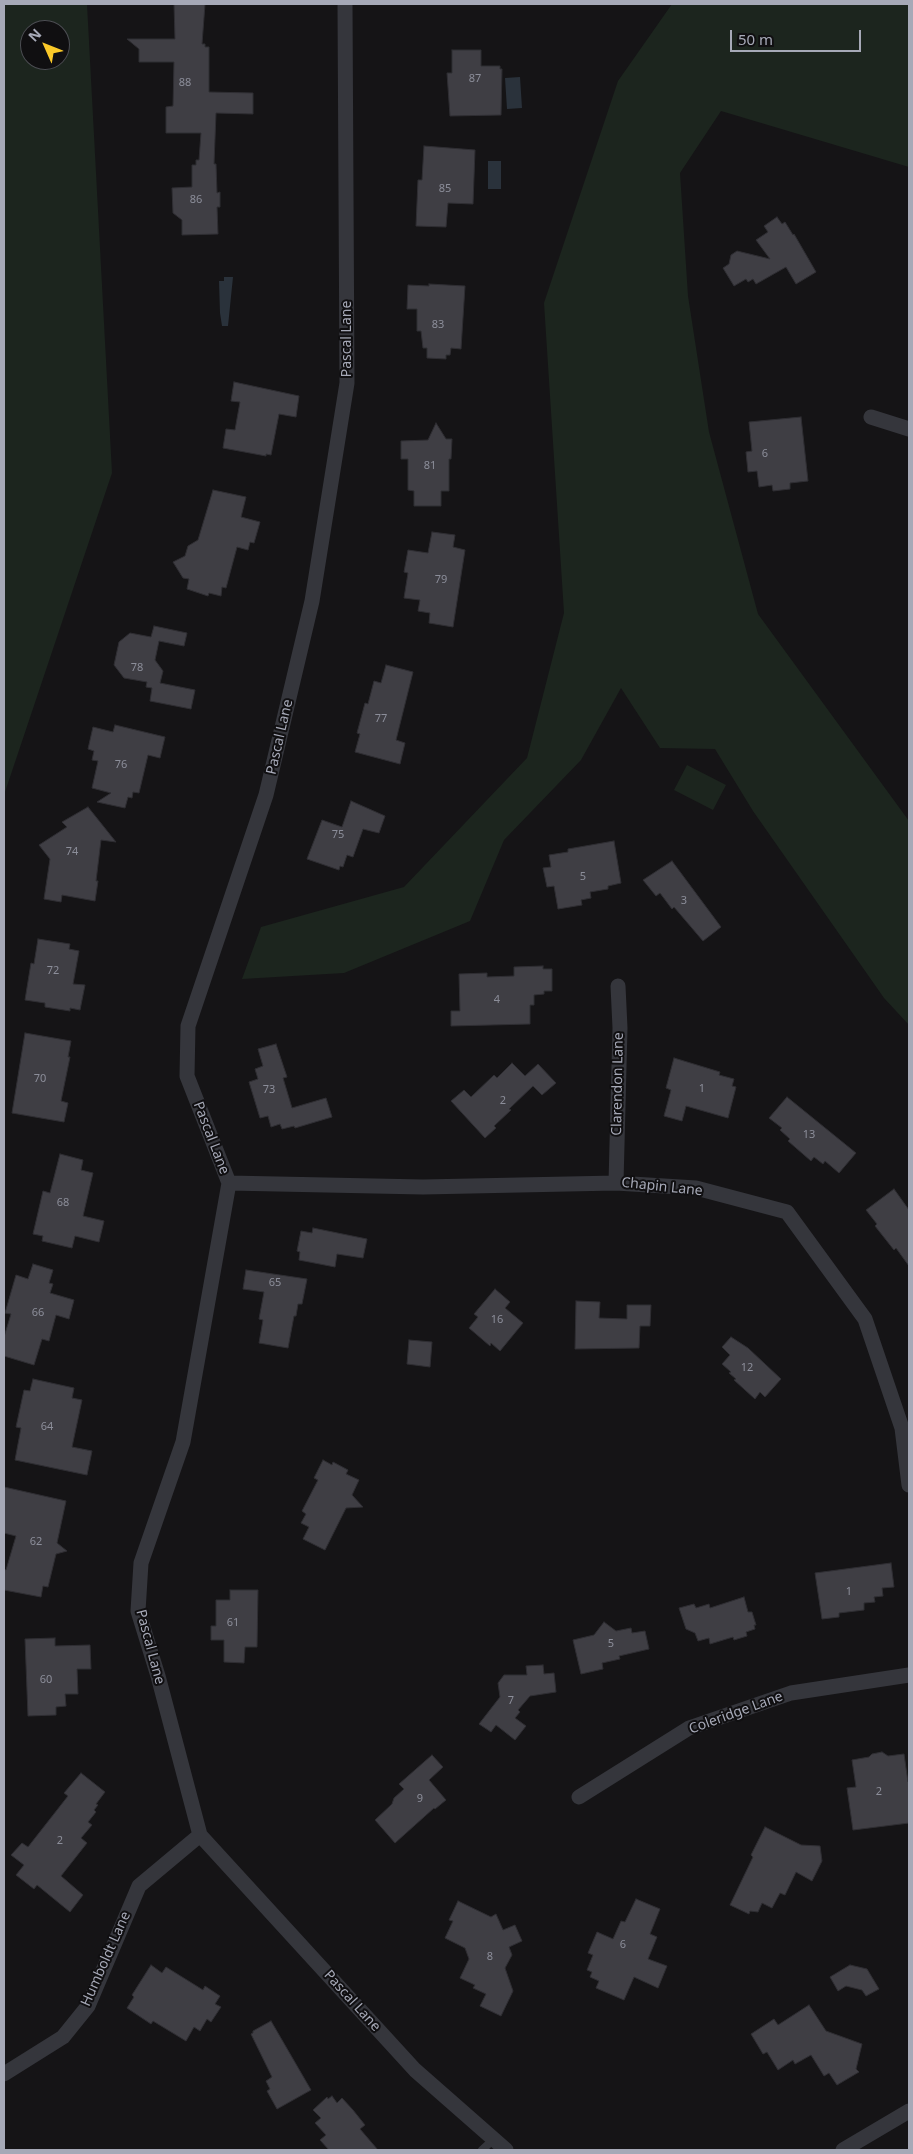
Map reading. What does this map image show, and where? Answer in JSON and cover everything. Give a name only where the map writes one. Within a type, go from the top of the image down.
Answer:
[{"type":"street","name":"Pascal Lane","points":[[345,4],[347,382],[312,601],[264,807],[188,1026],[187,1076],[229,1183],[184,1442],[141,1563],[138,1611],[158,1676],[200,1835],[415,2070],[506,2150]]},
{"type":"street","points":[[871,417],[909,430]]},
{"type":"street","name":"Clarendon Lane","points":[[616,1183],[620,1028],[618,986]]},
{"type":"street","name":"Chapin Lane","points":[[229,1183],[423,1187],[616,1183],[696,1188],[787,1212],[865,1319],[902,1428],[909,1485]]},
{"type":"street","name":"Coleridge Lane","points":[[579,1797],[689,1728],[791,1693],[909,1675]]},
{"type":"street","name":"Humboldt Lane","points":[[4,2074],[63,2037],[88,2006],[139,1886],[200,1835]]},
{"type":"street","points":[[843,2150],[909,2111]]},
{"type":"lane","points":[[482,2150],[494,2139]]},
{"type":"shaded area","points":[[4,4],[87,4],[112,473],[4,795]]},
{"type":"shaded area","points":[[672,4],[909,4],[909,167],[721,111],[680,173],[688,296],[709,432],[758,614],[909,821],[909,1025],[884,998],[753,811],[715,749],[660,748],[621,688],[581,760],[504,840],[470,921],[344,973],[242,979],[261,927],[404,887],[527,758],[564,613],[544,303],[618,81]]},
{"type":"shaded area","points":[[520,77],[522,108],[507,109],[505,78]]},
{"type":"shaded area","points":[[488,161],[501,161],[501,189],[488,189]]},
{"type":"shaded area","points":[[224,277],[233,277],[228,326],[222,326],[220,313],[219,281],[224,281]]},
{"type":"shaded area","points":[[687,765],[726,785],[713,810],[674,790]]},
{"type":"building","points":[[174,4],[205,4],[202,44],[205,44],[205,47],[209,47],[209,92],[253,93],[253,114],[216,113],[214,164],[216,164],[217,193],[220,192],[220,207],[217,207],[218,234],[182,235],[182,220],[173,213],[172,188],[192,187],[192,165],[196,165],[196,160],[199,160],[201,133],[166,133],[166,107],[173,106],[174,62],[139,62],[139,49],[127,39],[175,39]]},
{"type":"building","points":[[452,50],[481,50],[481,66],[500,66],[500,69],[502,69],[501,115],[450,116],[447,73],[452,73]]},
{"type":"building","points":[[424,146],[475,150],[473,204],[448,203],[446,227],[416,226],[418,180],[422,180]]},
{"type":"building","points":[[777,217],[782,224],[785,222],[794,234],[816,272],[796,284],[786,267],[756,284],[753,279],[748,282],[746,279],[734,286],[723,268],[729,264],[731,255],[737,251],[770,259],[756,240],[768,232],[764,226]]},
{"type":"building","points":[[429,284],[465,286],[461,349],[451,348],[450,355],[446,355],[446,359],[427,358],[427,348],[423,348],[421,331],[417,331],[417,309],[407,309],[408,285],[429,286]]},
{"type":"building","points":[[234,382],[299,396],[296,417],[279,414],[271,455],[266,454],[266,456],[223,448],[226,429],[235,430],[240,402],[231,401]]},
{"type":"building","points":[[801,417],[808,481],[790,483],[790,489],[773,491],[772,485],[759,487],[757,471],[748,472],[746,452],[752,451],[749,422]]},
{"type":"building","points":[[436,423],[446,439],[452,439],[451,459],[449,459],[449,491],[441,491],[441,506],[414,506],[414,491],[408,490],[408,459],[401,459],[401,441],[428,440]]},
{"type":"building","points":[[213,490],[246,497],[241,517],[260,522],[254,543],[250,542],[248,550],[237,547],[226,588],[222,587],[221,596],[209,593],[208,596],[187,589],[189,579],[183,578],[173,562],[185,556],[188,546],[198,540]]},
{"type":"building","points":[[432,532],[455,535],[453,547],[465,550],[453,627],[429,623],[430,613],[418,611],[420,600],[404,598],[408,573],[404,572],[408,550],[428,553]]},
{"type":"building","points":[[154,626],[187,633],[184,646],[159,641],[155,660],[163,671],[160,683],[195,690],[191,709],[150,701],[152,688],[146,687],[147,682],[124,678],[114,665],[119,642],[130,633],[151,637]]},
{"type":"building","points":[[386,665],[413,672],[396,740],[405,743],[400,764],[355,752],[360,734],[357,733],[365,703],[368,704],[374,681],[381,683]]},
{"type":"building","points":[[115,725],[165,737],[160,758],[148,755],[139,793],[133,792],[132,798],[128,797],[125,808],[97,802],[111,793],[92,788],[98,761],[92,760],[94,751],[88,749],[93,727],[113,732]]},
{"type":"building","points":[[351,801],[385,816],[379,833],[363,829],[353,857],[347,855],[343,867],[340,866],[339,870],[307,859],[322,820],[342,827]]},
{"type":"building","points":[[88,807],[116,842],[101,840],[95,901],[62,895],[61,902],[44,899],[50,859],[39,845],[67,827],[62,822]]},
{"type":"building","points":[[614,841],[621,883],[608,886],[608,889],[590,892],[591,898],[581,900],[582,905],[558,909],[554,886],[547,887],[543,868],[551,867],[549,855],[568,852],[568,849]]},
{"type":"building","points":[[672,861],[721,927],[703,941],[674,907],[672,909],[660,893],[656,896],[643,880]]},
{"type":"building","points":[[38,939],[70,944],[69,949],[79,951],[73,984],[85,985],[80,1010],[70,1008],[70,1011],[45,1007],[45,1003],[25,1000],[31,963],[34,964]]},
{"type":"building","points":[[543,966],[543,969],[552,969],[552,991],[544,991],[544,994],[534,995],[534,1005],[530,1005],[530,1024],[451,1026],[451,1011],[460,1011],[459,974],[487,973],[487,977],[514,976],[514,967]]},
{"type":"building","points":[[25,1033],[71,1041],[68,1057],[70,1057],[61,1101],[68,1103],[64,1122],[12,1113]]},
{"type":"building","points":[[276,1044],[287,1077],[283,1078],[292,1108],[326,1098],[332,1117],[295,1128],[294,1126],[282,1129],[280,1124],[271,1127],[268,1116],[260,1118],[249,1082],[258,1079],[255,1069],[263,1066],[258,1049]]},
{"type":"building","points":[[674,1058],[720,1072],[719,1075],[734,1079],[732,1086],[736,1087],[728,1118],[686,1106],[682,1121],[664,1116],[671,1090],[666,1088]]},
{"type":"building","points":[[512,1063],[525,1076],[538,1064],[556,1083],[542,1095],[533,1086],[509,1109],[511,1110],[494,1126],[496,1128],[485,1138],[451,1101],[464,1090],[471,1097],[494,1075],[497,1078]]},
{"type":"building","points":[[787,1097],[856,1153],[839,1173],[825,1161],[823,1164],[814,1157],[811,1161],[788,1141],[790,1139],[780,1130],[782,1128],[769,1118]]},
{"type":"building","points":[[60,1154],[83,1160],[81,1170],[93,1173],[83,1216],[104,1221],[99,1242],[75,1236],[72,1248],[42,1241],[43,1236],[33,1234],[43,1191],[50,1193]]},
{"type":"building","points":[[894,1189],[909,1210],[909,1266],[896,1248],[894,1250],[875,1226],[877,1224],[866,1210]]},
{"type":"building","points":[[313,1228],[367,1239],[363,1258],[337,1254],[335,1267],[299,1260],[300,1252],[297,1251],[301,1231],[312,1233]]},
{"type":"building","points":[[33,1264],[53,1270],[49,1283],[53,1284],[50,1293],[74,1300],[69,1319],[56,1315],[49,1341],[42,1339],[34,1365],[4,1356],[4,1337],[11,1314],[5,1313],[16,1275],[28,1279]]},
{"type":"building","points":[[246,1270],[307,1279],[302,1304],[298,1304],[296,1316],[294,1316],[288,1348],[259,1343],[263,1320],[259,1319],[264,1292],[243,1289]]},
{"type":"building","points":[[495,1289],[510,1302],[505,1308],[523,1323],[500,1351],[491,1343],[490,1346],[469,1328],[478,1317],[474,1314]]},
{"type":"building","points":[[576,1301],[600,1302],[599,1318],[627,1319],[627,1305],[651,1305],[650,1326],[640,1326],[639,1348],[575,1349]]},
{"type":"building","points":[[731,1337],[748,1348],[781,1379],[765,1397],[760,1392],[755,1399],[734,1380],[736,1379],[729,1373],[731,1372],[722,1364],[730,1355],[722,1347]]},
{"type":"building","points":[[409,1340],[432,1342],[430,1367],[407,1364]]},
{"type":"building","points":[[33,1379],[74,1388],[72,1398],[82,1400],[72,1447],[92,1451],[87,1475],[15,1460],[21,1428],[16,1427],[24,1390],[30,1391]]},
{"type":"building","points":[[323,1460],[332,1465],[333,1462],[348,1470],[346,1474],[359,1480],[352,1495],[363,1507],[346,1508],[325,1550],[303,1539],[309,1527],[301,1523],[306,1514],[302,1511],[318,1480],[314,1478]]},
{"type":"building","points":[[4,1487],[66,1501],[57,1543],[67,1551],[56,1554],[48,1587],[43,1586],[41,1597],[4,1590],[4,1569],[6,1570],[16,1536],[4,1533]]},
{"type":"building","points":[[891,1563],[894,1587],[882,1588],[883,1596],[874,1597],[875,1602],[864,1603],[864,1610],[839,1613],[839,1617],[822,1619],[815,1573]]},
{"type":"building","points":[[230,1590],[258,1590],[257,1647],[245,1647],[244,1663],[224,1662],[224,1640],[211,1640],[211,1626],[216,1626],[216,1600],[230,1600]]},
{"type":"building","points":[[744,1597],[748,1612],[752,1612],[756,1625],[754,1625],[755,1629],[746,1632],[747,1636],[734,1640],[733,1637],[710,1644],[709,1638],[698,1641],[695,1633],[686,1629],[679,1608],[694,1604],[696,1608],[709,1604],[710,1608]]},
{"type":"building","points":[[604,1622],[616,1631],[631,1628],[632,1633],[645,1631],[649,1649],[619,1656],[620,1659],[602,1663],[603,1669],[581,1674],[573,1640],[594,1635]]},
{"type":"building","points":[[55,1638],[55,1646],[90,1645],[91,1669],[77,1669],[78,1694],[65,1694],[66,1706],[56,1707],[56,1715],[28,1716],[25,1639]]},
{"type":"building","points":[[543,1665],[544,1674],[554,1673],[556,1692],[530,1696],[518,1710],[520,1712],[515,1718],[526,1726],[515,1740],[496,1725],[491,1732],[479,1724],[500,1697],[498,1683],[504,1675],[527,1675],[526,1666]]},
{"type":"building","points":[[882,1752],[888,1756],[904,1754],[909,1782],[909,1823],[853,1830],[847,1788],[856,1787],[852,1760]]},
{"type":"building","points":[[432,1755],[443,1767],[429,1780],[446,1800],[434,1808],[395,1843],[375,1820],[404,1789],[399,1784]]},
{"type":"building","points":[[81,1773],[105,1792],[96,1804],[98,1805],[94,1810],[96,1812],[88,1822],[92,1825],[81,1838],[87,1843],[61,1876],[83,1895],[70,1912],[37,1885],[34,1889],[16,1875],[24,1865],[11,1855],[22,1843],[28,1847],[68,1796],[64,1793]]},
{"type":"building","points":[[765,1827],[801,1845],[820,1846],[822,1861],[812,1881],[796,1872],[785,1895],[780,1893],[772,1908],[762,1903],[758,1912],[750,1911],[749,1914],[730,1905]]},
{"type":"building","points":[[636,1899],[660,1909],[650,1934],[657,1937],[648,1959],[667,1966],[658,1988],[634,1977],[624,2000],[596,1988],[599,1981],[590,1977],[592,1972],[587,1970],[593,1955],[588,1953],[597,1932],[613,1939],[621,1921],[625,1922]]},
{"type":"building","points":[[458,1901],[491,1917],[496,1914],[503,1930],[515,1925],[522,1941],[509,1947],[512,1955],[505,1968],[513,1991],[501,2016],[480,2006],[486,1994],[473,1988],[475,1985],[460,1978],[469,1959],[465,1948],[445,1938],[453,1921],[449,1920]]},
{"type":"building","points":[[151,1965],[162,1973],[166,1967],[203,1990],[205,1986],[220,1996],[215,2004],[221,2007],[211,2022],[207,2019],[200,2031],[194,2027],[186,2041],[153,2021],[151,2024],[127,2008],[134,1997],[132,1995]]},
{"type":"building","points":[[850,1965],[867,1969],[879,1989],[866,1996],[862,1990],[846,1986],[838,1991],[830,1977]]},
{"type":"building","points":[[809,2005],[826,2031],[862,2044],[856,2069],[859,2072],[837,2085],[829,2073],[824,2076],[811,2055],[795,2064],[793,2060],[778,2070],[767,2052],[763,2054],[751,2034],[774,2019],[778,2025]]},
{"type":"building","points":[[271,2021],[311,2090],[277,2109],[267,2091],[270,2089],[266,2081],[272,2077],[251,2034]]},
{"type":"building","points":[[332,2096],[337,2103],[342,2098],[353,2110],[365,2125],[360,2129],[378,2150],[329,2150],[320,2140],[326,2135],[315,2123],[321,2118],[313,2110],[327,2097],[328,2099]]}]
